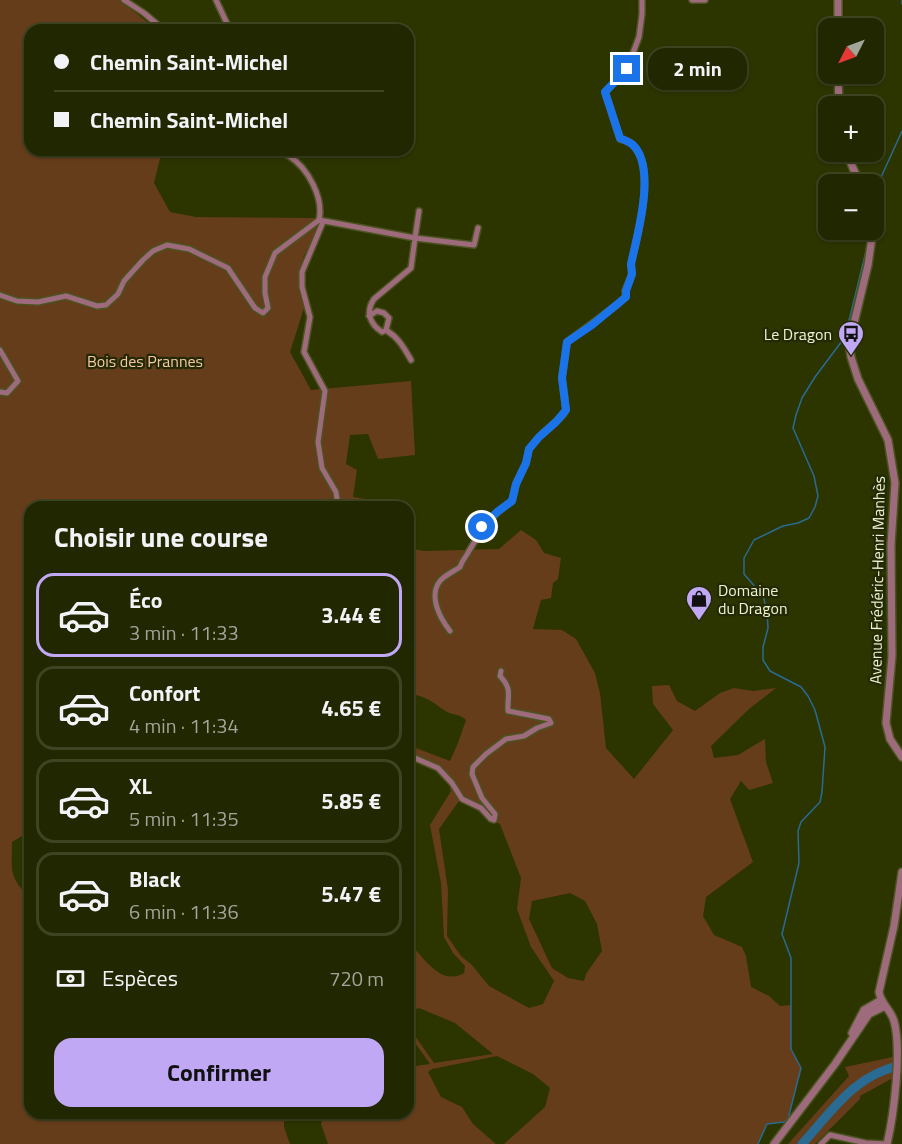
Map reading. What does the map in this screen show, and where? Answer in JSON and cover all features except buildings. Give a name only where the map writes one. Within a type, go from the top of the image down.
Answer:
[{"type":"street","points":[[124,0],[156,24]]},
{"type":"street","points":[[216,0],[227,24]]},
{"type":"street","points":[[450,631],[439,616],[437,586],[446,576],[460,567],[462,559],[482,527],[512,501],[529,449],[566,410],[562,378],[567,342],[626,297],[644,205],[642,163],[633,146],[620,138],[605,92],[627,69],[639,37],[642,0]]},
{"type":"street","points":[[692,0],[705,0]]},
{"type":"street","points":[[838,0],[838,18]]},
{"type":"street","points":[[0,295],[17,302],[38,302],[66,296],[97,306],[106,305],[118,294],[124,281],[143,260],[153,251],[167,244],[189,249],[228,268],[255,308],[263,313],[268,308],[265,277],[275,253],[319,220],[321,210],[307,174],[289,156]]},
{"type":"street","points":[[411,360],[395,336],[386,330],[382,332],[374,327],[369,316],[369,306],[374,299],[411,268],[419,211]]},
{"type":"street","points":[[319,220],[415,238],[474,245],[478,228]]},
{"type":"street","points":[[319,220],[323,222],[323,226],[302,272],[302,287],[309,317],[304,352],[325,391],[318,442],[322,468],[336,492],[337,501]]},
{"type":"street","name":"Avenue Frédéric-Henri Manhès","points":[[872,240],[868,265],[849,344],[858,379],[888,440],[895,483],[891,545],[892,656],[886,723],[890,739],[902,757]]},
{"type":"street","points":[[369,316],[377,311],[384,313],[388,318],[386,330]]},
{"type":"street","points":[[0,350],[18,381],[7,393],[0,392]]},
{"type":"street","points":[[414,758],[438,768],[452,783],[462,799],[481,808],[494,820],[495,814],[482,798],[477,787],[472,774],[473,767],[506,739],[524,736],[537,728],[549,725],[551,721],[543,717],[508,711],[509,690],[507,683],[500,676],[501,671]]},
{"type":"street","points":[[821,1144],[830,1135],[887,1144],[899,1087],[897,1033],[894,1018],[883,1003],[880,983],[894,926],[902,872]]},
{"type":"street","points":[[774,1144],[870,1014],[883,1003]]},
{"type":"green space","name":"Bois des Prannes","points":[[0,0],[120,0],[150,24],[24,24],[24,156],[161,156],[154,183],[170,212],[196,217],[314,218],[318,228],[303,258],[304,308],[290,352],[311,390],[411,381],[415,455],[378,459],[368,434],[350,435],[346,464],[357,470],[353,497],[367,501],[24,501],[24,835],[12,842],[12,860],[13,873],[24,891],[24,1119],[284,1119],[284,1127],[290,1144],[0,1144]]},
{"type":"green space","points":[[521,530],[536,540],[544,553],[561,558],[558,579],[553,583],[551,598],[541,600],[533,629],[562,630],[576,639],[595,673],[600,693],[606,748],[634,779],[673,730],[653,704],[652,686],[669,685],[677,701],[695,711],[720,693],[734,688],[753,691],[776,688],[749,709],[711,746],[714,758],[738,755],[765,739],[766,762],[773,783],[749,790],[741,781],[730,799],[753,862],[706,897],[703,916],[714,935],[742,947],[746,956],[751,987],[769,996],[780,1006],[791,1005],[791,1049],[801,1068],[788,1119],[784,1122],[767,1124],[758,1144],[504,1144],[545,1107],[550,1088],[533,1074],[497,1056],[432,1069],[428,1072],[441,1097],[462,1107],[473,1124],[496,1144],[328,1144],[321,1124],[322,1119],[414,1119],[414,1066],[430,1064],[414,1041],[414,1035],[434,1063],[493,1054],[455,1023],[419,1008],[414,1010],[414,948],[433,968],[448,976],[464,973],[465,966],[453,953],[444,937],[441,883],[430,825],[451,791],[441,774],[428,765],[414,760],[414,747],[450,761],[466,720],[447,712],[421,696],[414,696],[414,549],[424,551],[499,549]],"holes":[[[459,801],[500,824],[521,878],[517,909],[531,947],[554,981],[543,1004],[529,1008],[489,986],[472,965],[461,956],[447,936],[448,890],[439,829]],[[570,893],[585,901],[597,924],[602,951],[586,974],[584,981],[568,978],[552,968],[529,919],[532,901]]]},
{"type":"green space","points":[[902,1055],[902,1073],[860,1096],[860,1099],[815,1144],[788,1144],[849,1076],[845,1067]]},
{"type":"waterway","points":[[883,174],[902,131]]},
{"type":"waterway","points":[[758,1144],[767,1124],[784,1122],[788,1119],[801,1068],[791,1049],[791,958],[782,934],[799,863],[798,831],[801,822],[820,802],[825,747],[815,710],[808,696],[801,687],[770,671],[763,660],[763,647],[768,628],[767,610],[763,596],[744,574],[744,558],[754,540],[783,526],[809,518],[815,507],[818,496],[814,476],[793,428],[802,398],[845,337],[867,240]]},
{"type":"waterway","points":[[802,1144],[857,1085],[885,1070],[902,1065]]},
{"type":"place","name":"Le Dragon","points":[[851,357]]},
{"type":"place","name":"Domaine du Dragon","points":[[699,622]]},
{"type":"route","points":[[482,527],[512,501],[529,449],[566,410],[562,378],[567,342],[626,297],[644,205],[645,184],[642,163],[637,151],[627,141],[620,138],[605,92],[627,69]]}]
